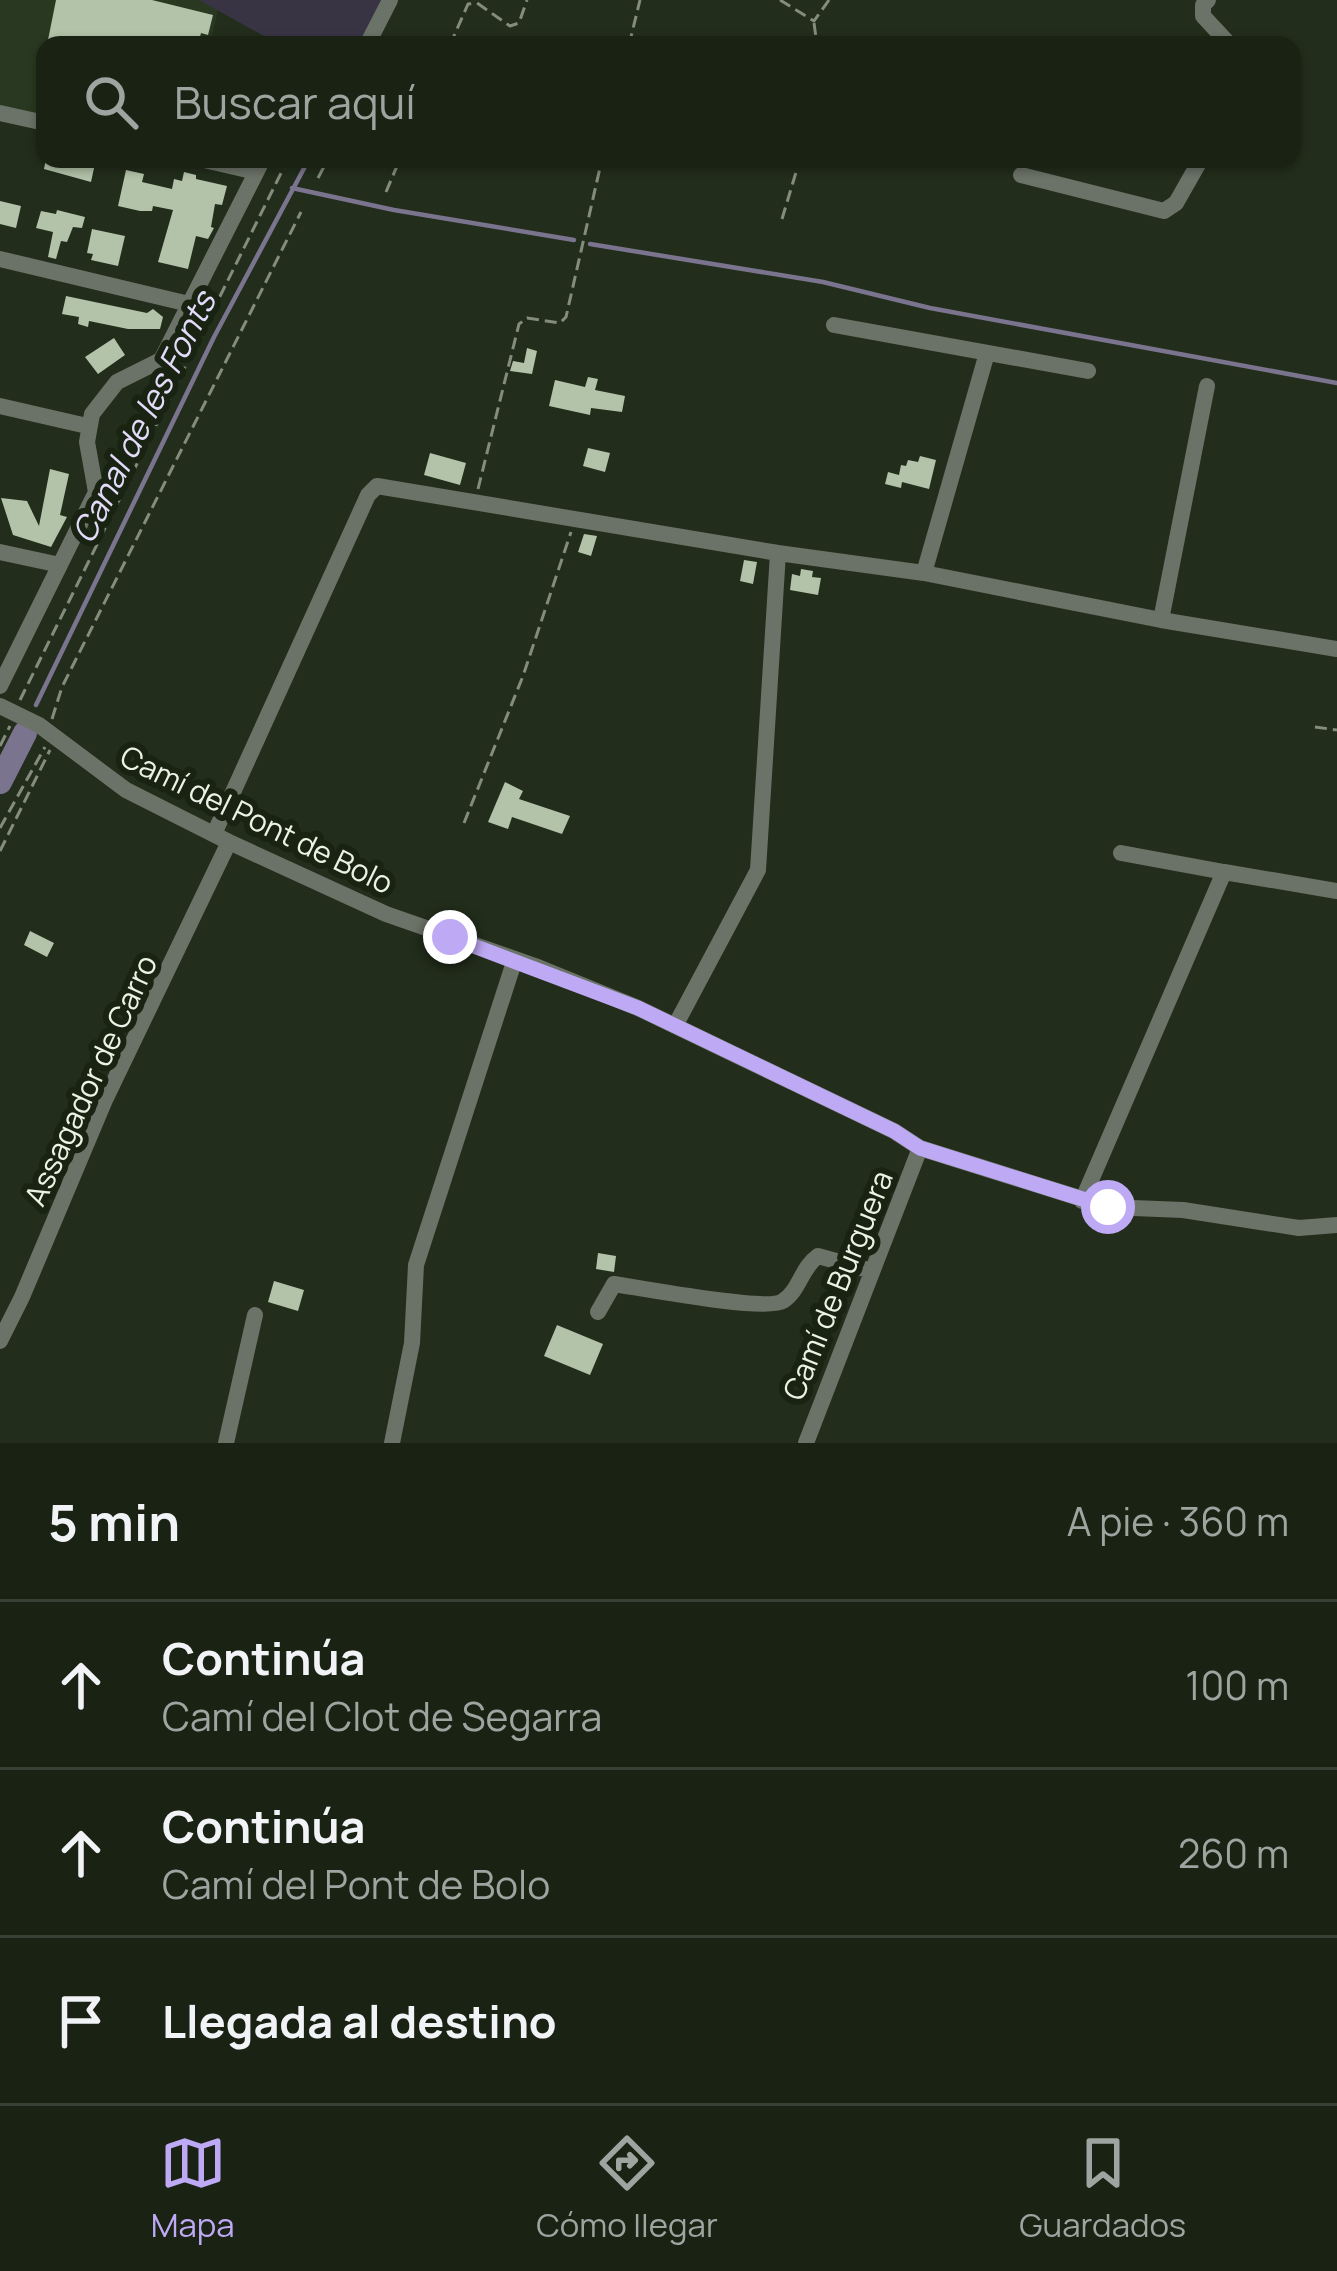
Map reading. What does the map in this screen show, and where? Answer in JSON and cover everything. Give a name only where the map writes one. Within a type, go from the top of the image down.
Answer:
[{"type":"street","points":[[372,36],[390,0]]},
{"type":"street","points":[[1208,0],[1203,16],[1222,36]]},
{"type":"street","points":[[0,113],[36,121]]},
{"type":"street","points":[[0,686],[98,486],[88,460],[87,426],[96,405],[110,388],[161,360],[259,168]]},
{"type":"street","points":[[1021,175],[1164,211],[1176,203],[1196,168]]},
{"type":"street","points":[[0,259],[189,304]]},
{"type":"street","points":[[834,326],[1088,370]]},
{"type":"street","points":[[924,573],[986,353]]},
{"type":"street","points":[[1161,620],[1207,386]]},
{"type":"street","points":[[0,406],[87,426]]},
{"type":"street","name":"Assagador de Carro","points":[[0,1341],[373,488],[384,485],[475,502]]},
{"type":"street","points":[[475,502],[778,554],[924,573],[1337,649]]},
{"type":"street","points":[[0,552],[60,566]]},
{"type":"street","points":[[675,1026],[758,870],[778,554]]},
{"type":"street","name":"Camí del Pont de Bolo","points":[[12,711],[39,725],[126,790],[222,838],[386,914],[515,959],[675,1026],[894,1131],[920,1148],[1108,1207],[1183,1210],[1299,1228],[1337,1225]]},
{"type":"street","points":[[1121,853],[1337,891]]},
{"type":"street","points":[[1082,1201],[1224,872]]},
{"type":"street","points":[[392,1443],[412,1342],[416,1265],[515,959]]},
{"type":"street","name":"Camí de Burguera","points":[[806,1443],[920,1148]]},
{"type":"street","points":[[598,1312],[614,1284],[770,1306],[793,1292],[806,1266],[818,1256],[872,1270]]},
{"type":"street","points":[[226,1443],[255,1315]]},
{"type":"path","points":[[455,36],[472,2],[510,26],[519,22],[527,0]]},
{"type":"path","points":[[631,36],[640,0]]},
{"type":"path","points":[[779,0],[814,21]]},
{"type":"path","points":[[816,36],[814,21],[829,0]]},
{"type":"path","points":[[0,746],[12,711],[284,168]]},
{"type":"path","points":[[318,178],[323,168]]},
{"type":"path","points":[[386,192],[396,168]]},
{"type":"path","points":[[475,502],[519,324],[526,318],[556,324],[566,317],[600,168]]},
{"type":"path","points":[[782,219],[797,168]]},
{"type":"path","points":[[0,851],[56,739],[52,717],[62,687],[301,212]]},
{"type":"path","points":[[464,823],[523,676],[575,520]]},
{"type":"path","points":[[1316,727],[1337,730]]},
{"type":"path","points":[[0,828],[43,749],[56,739]]},
{"type":"shaded area","points":[[0,0],[200,0],[218,10],[212,36],[36,36],[36,114],[0,105]]},
{"type":"shaded area","points":[[199,0],[381,0],[363,36],[264,36]]},
{"type":"building","points":[[56,0],[152,0],[213,15],[208,35],[200,36],[49,36]]},
{"type":"building","points":[[44,168],[94,168],[91,182]]},
{"type":"building","points":[[126,170],[144,174],[142,182],[172,189],[174,179],[182,181],[184,172],[227,186],[222,205],[215,204],[214,228],[208,239],[196,236],[188,269],[158,262],[173,210],[118,206]]},
{"type":"building","points":[[0,201],[21,206],[16,228],[0,224]]},
{"type":"building","points":[[57,210],[85,217],[82,228],[73,227],[67,242],[61,241],[56,259],[48,257],[53,232],[36,228],[41,211],[56,214]]},
{"type":"building","points":[[92,229],[125,236],[118,266],[91,260],[93,254],[87,253]]},
{"type":"building","points":[[66,296],[147,313],[153,309],[163,317],[160,329],[89,321],[88,327],[78,324],[79,317],[62,314]]},
{"type":"building","points":[[114,338],[125,355],[98,374],[85,357]]},
{"type":"building","points":[[527,348],[537,351],[532,374],[510,371],[513,361],[524,363]]},
{"type":"building","points":[[588,377],[598,379],[595,390],[625,396],[622,412],[591,408],[590,415],[549,406],[555,380],[585,387]]},
{"type":"building","points":[[588,448],[610,453],[605,472],[583,466]]},
{"type":"building","points":[[430,453],[466,463],[460,485],[424,475]]},
{"type":"building","points":[[920,456],[936,460],[929,489],[902,482],[901,488],[885,484],[888,472],[899,475],[901,465],[906,466],[908,460],[918,462]]},
{"type":"building","points":[[50,469],[69,474],[60,515],[67,517],[51,547],[13,535],[1,498],[27,501],[39,526]]},
{"type":"building","points":[[584,534],[597,536],[591,556],[578,552]]},
{"type":"building","points":[[744,560],[757,562],[753,584],[740,581]]},
{"type":"building","points":[[801,569],[821,578],[818,595],[790,590],[792,574],[800,576]]},
{"type":"building","points":[[505,782],[523,791],[519,799],[570,816],[562,834],[512,817],[508,829],[488,822]]},
{"type":"building","points":[[30,931],[54,943],[47,957],[24,945]]},
{"type":"building","points":[[598,1253],[616,1256],[614,1272],[596,1269]]},
{"type":"building","points":[[274,1281],[304,1290],[298,1311],[268,1302]]},
{"type":"building","points":[[557,1325],[603,1344],[590,1375],[544,1356]]},
{"type":"waterway","name":"Canal de les Fonts","points":[[36,705],[214,337],[304,168]]},
{"type":"waterway","points":[[292,188],[574,240]]},
{"type":"waterway","points":[[590,244],[823,282],[930,308],[1337,383]]},
{"type":"waterway","name":"Canal de les Fonts","points":[[0,782],[25,733]]},
{"type":"route","points":[[450,937],[638,1008],[894,1131],[920,1148],[1108,1207]]}]
